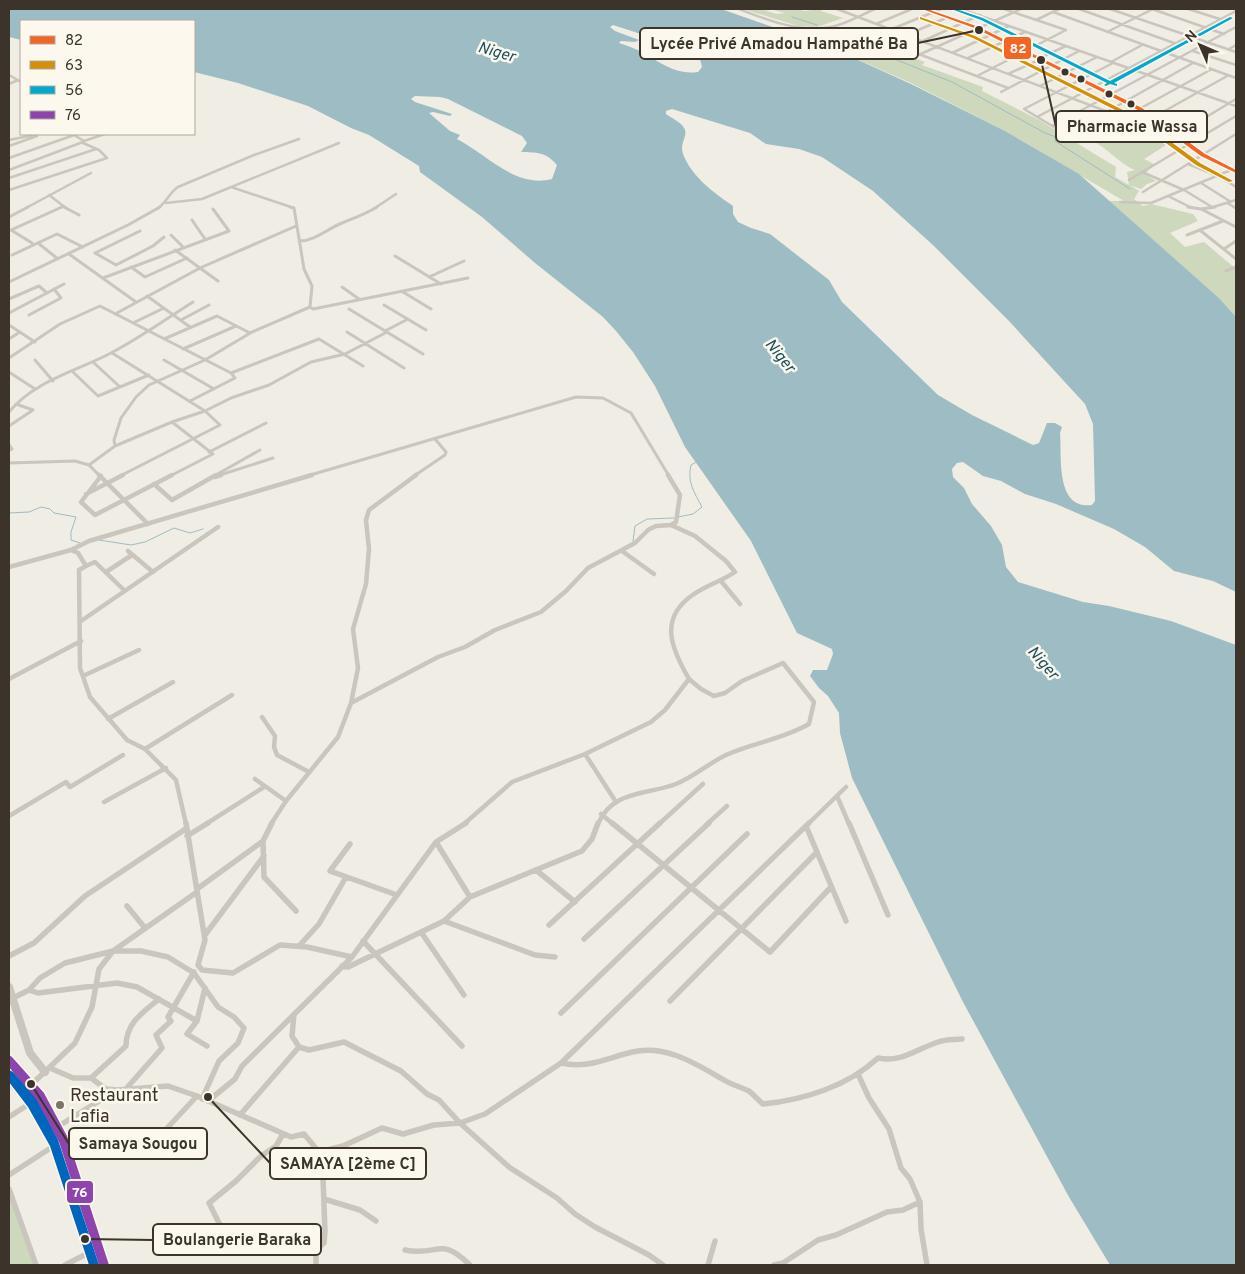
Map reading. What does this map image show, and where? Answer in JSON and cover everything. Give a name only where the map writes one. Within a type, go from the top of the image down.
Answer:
[{"type":"main road","points":[[924,9],[978,28],[1126,101],[1203,155],[1235,170]]},
{"type":"main road","points":[[9,1060],[40,1097],[63,1140],[104,1265]]},
{"type":"street","points":[[739,9],[803,28],[831,27],[872,9]]},
{"type":"street","points":[[836,9],[1124,118]]},
{"type":"street","points":[[876,24],[912,9]]},
{"type":"street","points":[[865,40],[940,9]]},
{"type":"street","points":[[961,9],[1236,106]]},
{"type":"street","points":[[977,76],[1050,40],[1066,30],[1004,9]]},
{"type":"street","points":[[914,57],[1021,9]]},
{"type":"street","points":[[1036,20],[1059,9]]},
{"type":"street","points":[[1079,9],[1174,44]]},
{"type":"street","points":[[1110,9],[1236,52]]},
{"type":"street","points":[[1107,32],[1152,9],[1224,34]]},
{"type":"street","points":[[1188,9],[1220,19]]},
{"type":"street","points":[[1037,117],[1236,10]]},
{"type":"street","points":[[1053,12],[1236,78]]},
{"type":"street","points":[[923,42],[980,15]]},
{"type":"street","points":[[907,36],[948,17]]},
{"type":"street","points":[[952,53],[1009,26]]},
{"type":"street","points":[[1052,126],[1146,74],[1236,28]]},
{"type":"street","points":[[968,58],[1025,32]]},
{"type":"street","points":[[874,37],[1008,88]]},
{"type":"street","points":[[1142,45],[1024,109],[1079,142],[1212,69]]},
{"type":"street","points":[[1229,49],[1236,45]]},
{"type":"street","points":[[1008,74],[1066,46]]},
{"type":"street","points":[[1001,92],[1080,51]]},
{"type":"street","points":[[1193,51],[1236,65]]},
{"type":"street","points":[[1040,86],[1096,57]]},
{"type":"street","points":[[1066,135],[1194,63]]},
{"type":"street","points":[[9,75],[19,81]]},
{"type":"street","points":[[1152,118],[1229,75]]},
{"type":"street","points":[[9,84],[19,81]]},
{"type":"street","points":[[1168,143],[1176,136],[1236,99]]},
{"type":"street","points":[[1130,180],[1236,116]]},
{"type":"street","points":[[1143,192],[1236,134]]},
{"type":"street","points":[[9,140],[36,135]]},
{"type":"street","points":[[9,146],[36,135]]},
{"type":"street","points":[[9,158],[71,135]]},
{"type":"street","points":[[9,190],[106,158],[75,135]]},
{"type":"street","points":[[9,170],[102,135]]},
{"type":"street","points":[[166,204],[171,192],[178,187],[209,176],[254,155],[299,140]]},
{"type":"street","points":[[9,282],[128,225],[166,204],[202,199],[339,143]]},
{"type":"street","points":[[9,178],[96,149]]},
{"type":"street","points":[[1188,164],[1218,176],[1236,187]]},
{"type":"street","points":[[1120,202],[1151,203],[1235,170]]},
{"type":"street","points":[[1142,172],[1184,190],[1212,207]]},
{"type":"street","points":[[9,217],[91,173]]},
{"type":"street","points":[[1201,183],[1236,208]]},
{"type":"street","points":[[231,187],[294,208],[304,269],[312,286],[310,307]]},
{"type":"street","points":[[299,241],[308,241],[342,223],[365,215],[396,194]]},
{"type":"street","points":[[49,195],[79,215]]},
{"type":"street","points":[[1168,196],[1188,208],[1202,210],[1236,227]]},
{"type":"street","points":[[1202,210],[1236,200]]},
{"type":"street","points":[[32,243],[11,230],[63,206]]},
{"type":"street","points":[[102,278],[229,231],[213,209]]},
{"type":"street","points":[[192,220],[205,239]]},
{"type":"street","points":[[1187,235],[1223,221]]},
{"type":"street","points":[[128,225],[140,231],[95,253],[116,265],[153,246],[164,237]]},
{"type":"street","points":[[115,314],[200,268],[296,226]]},
{"type":"street","points":[[1201,231],[1236,259]]},
{"type":"street","points":[[12,255],[57,234],[83,247]]},
{"type":"street","points":[[172,235],[183,247]]},
{"type":"street","points":[[1224,249],[1236,241]]},
{"type":"street","points":[[38,243],[58,259]]},
{"type":"street","points":[[175,250],[218,281]]},
{"type":"street","points":[[68,254],[136,302]]},
{"type":"street","points":[[395,256],[441,284]]},
{"type":"street","points":[[131,268],[145,277],[187,258]]},
{"type":"street","points":[[429,277],[464,261]]},
{"type":"street","points":[[1226,271],[1236,267]]},
{"type":"street","points":[[115,446],[114,440],[121,418],[136,397],[149,385],[205,360],[250,333],[310,307],[313,309],[468,278]]},
{"type":"street","points":[[9,313],[64,284]]},
{"type":"street","points":[[9,299],[39,286],[47,293]]},
{"type":"street","points":[[342,287],[359,299]]},
{"type":"street","points":[[29,315],[62,298],[54,289]]},
{"type":"street","points":[[403,292],[431,309]]},
{"type":"street","points":[[147,296],[190,327]]},
{"type":"street","points":[[9,412],[35,389],[112,353],[193,302]]},
{"type":"street","points":[[181,320],[209,304]]},
{"type":"street","points":[[384,305],[426,330]]},
{"type":"street","points":[[9,358],[60,324],[100,306],[231,373],[235,378],[190,401]]},
{"type":"street","points":[[133,323],[164,308]]},
{"type":"street","points":[[350,309],[423,354]]},
{"type":"street","points":[[164,339],[217,316],[250,333]]},
{"type":"street","points":[[89,465],[115,446],[172,422],[205,411],[231,398],[269,385],[311,362],[345,354],[408,319]]},
{"type":"street","points":[[9,325],[35,342]]},
{"type":"street","points":[[183,349],[236,326]]},
{"type":"street","points":[[9,339],[20,332]]},
{"type":"street","points":[[347,332],[404,368]]},
{"type":"street","points":[[231,373],[319,339],[363,366]]},
{"type":"street","points":[[86,494],[220,425],[205,411],[190,401],[112,353]]},
{"type":"street","points":[[35,360],[53,381]]},
{"type":"street","points":[[164,360],[214,389]]},
{"type":"street","points":[[93,362],[120,387]]},
{"type":"street","points":[[9,372],[35,389]]},
{"type":"street","points":[[73,372],[98,396],[149,375]]},
{"type":"street","points":[[9,567],[71,550],[89,540],[576,397],[603,398],[631,413],[680,495],[675,517],[676,522],[671,525],[656,526],[648,530],[635,543],[588,568],[542,612],[495,630],[465,647],[438,657],[351,703]]},
{"type":"street","points":[[9,426],[34,410],[16,404]]},
{"type":"street","points":[[100,476],[81,502],[95,515],[212,454],[172,422]]},
{"type":"street","points":[[209,452],[266,423]]},
{"type":"street","points":[[31,1085],[75,1043],[92,1007],[99,969],[113,951],[263,841],[274,818],[286,801],[338,737],[351,703],[358,668],[353,629],[366,584],[369,549],[366,520],[369,510],[445,455],[446,452],[435,439]]},
{"type":"street","points":[[9,445],[12,449],[9,450]]},
{"type":"street","points":[[154,484],[172,500],[260,450]]},
{"type":"street","points":[[208,479],[274,458]]},
{"type":"street","points":[[9,463],[75,461],[89,465],[148,524]]},
{"type":"street","points":[[671,525],[695,536],[726,561],[735,572],[684,601],[674,611],[670,621],[673,647],[689,679],[714,696],[725,693],[742,681],[790,661]]},
{"type":"street","points":[[81,621],[218,527]]},
{"type":"street","points":[[71,550],[78,553],[86,566]]},
{"type":"street","points":[[622,550],[654,574]]},
{"type":"street","points":[[106,572],[130,553],[153,572]]},
{"type":"street","points":[[125,591],[95,562],[79,570],[80,668],[90,698],[126,740],[145,749],[176,780],[187,828],[205,935],[203,954],[198,966],[168,1017],[171,1021],[156,1035],[162,1048],[126,1090]]},
{"type":"street","points":[[721,581],[740,604]]},
{"type":"street","points":[[9,679],[81,641]]},
{"type":"street","points":[[83,676],[139,650]]},
{"type":"street","points":[[342,966],[348,967],[444,921],[470,898],[582,851],[591,843],[601,814],[616,802],[637,793],[670,786],[683,781],[724,756],[796,733],[809,724],[814,702],[783,663]]},
{"type":"street","points":[[142,1154],[202,1099],[235,1079],[242,1066],[352,956],[436,842],[468,821],[512,782],[585,754],[651,722],[665,710],[689,679]]},
{"type":"street","points":[[108,719],[173,682]]},
{"type":"street","points":[[145,749],[232,695]]},
{"type":"street","points":[[262,717],[275,736],[274,747],[276,755],[309,772]]},
{"type":"street","points":[[585,754],[616,802]]},
{"type":"street","points":[[9,816],[66,782],[70,787],[123,755]]},
{"type":"street","points":[[104,802],[166,768]]},
{"type":"street","points":[[255,779],[286,801]]},
{"type":"street","points":[[549,925],[702,784]]},
{"type":"street","points":[[187,836],[264,787]]},
{"type":"street","points":[[9,987],[11,999],[30,1053],[48,1070],[73,1078],[91,1078],[106,1089],[126,1090],[168,1086],[291,1137],[304,1134],[319,1152],[343,1146],[382,1128],[403,1134],[434,1125],[460,1123],[485,1114],[502,1104],[561,1062],[846,787]]},
{"type":"street","points":[[837,796],[888,915]]},
{"type":"street","points":[[584,939],[727,806]]},
{"type":"street","points":[[601,814],[770,952],[831,887]]},
{"type":"street","points":[[806,826],[846,921]]},
{"type":"street","points":[[9,956],[34,943],[85,896],[187,828]]},
{"type":"street","points":[[561,1013],[747,834]]},
{"type":"street","points":[[263,841],[264,877],[296,911]]},
{"type":"street","points":[[436,842],[470,898]]},
{"type":"street","points":[[350,844],[330,871],[397,894]]},
{"type":"street","points":[[670,1001],[817,852]]},
{"type":"street","points":[[205,935],[264,856]]},
{"type":"street","points":[[536,870],[575,902]]},
{"type":"street","points":[[298,946],[319,924],[346,877]]},
{"type":"street","points":[[128,906],[145,928]]},
{"type":"street","points":[[444,921],[535,955],[555,957]]},
{"type":"street","points":[[421,932],[464,995]]},
{"type":"street","points":[[363,941],[462,1046]]},
{"type":"street","points":[[198,966],[202,970],[233,973],[280,945],[298,946],[352,956]]},
{"type":"street","points":[[11,999],[29,990],[40,978],[65,963],[113,951],[141,951],[168,957],[194,973],[218,1007],[234,1017],[244,1028],[238,1043],[219,1061],[202,1099]]},
{"type":"street","points":[[29,990],[38,993],[117,983],[137,987],[197,1021]]},
{"type":"street","points":[[205,988],[197,1021],[187,1034],[207,1046]]},
{"type":"street","points":[[91,1078],[126,1046],[125,1036],[131,1023],[159,999]]},
{"type":"street","points":[[294,1012],[292,1036],[299,1048],[309,1050],[344,1042],[401,1071],[426,1094],[439,1100],[460,1123],[509,1167],[557,1198],[575,1214],[595,1227],[649,1255],[662,1265]]},
{"type":"street","points":[[561,1062],[570,1065],[600,1063],[632,1052],[648,1050],[667,1052],[707,1069],[725,1081],[748,1091],[763,1104],[774,1103],[832,1088],[858,1074],[878,1058],[885,1061],[898,1060],[929,1048],[938,1042],[962,1038]]},
{"type":"street","points":[[240,1115],[299,1048]]},
{"type":"street","points":[[858,1074],[869,1098],[889,1129],[901,1168],[910,1180],[920,1202],[927,1265]]},
{"type":"street","points":[[56,1125],[117,1090]]},
{"type":"street","points":[[9,1117],[40,1097]]},
{"type":"street","points":[[283,1134],[276,1146],[261,1156],[236,1181],[209,1203],[213,1215],[225,1231],[233,1233],[255,1248],[270,1250],[305,1242],[311,1243],[316,1249],[316,1265]]},
{"type":"street","points":[[9,1175],[63,1140]]},
{"type":"street","points":[[316,1249],[324,1243],[326,1214],[321,1171],[322,1151]]},
{"type":"street","points":[[9,1189],[36,1265]]},
{"type":"street","points":[[324,1199],[349,1206],[372,1216],[376,1221]]},
{"type":"street","points":[[774,1265],[783,1262],[818,1240],[836,1235],[887,1212],[903,1210],[920,1202]]},
{"type":"street","points":[[708,1265],[715,1241]]},
{"type":"street","points":[[405,1250],[414,1253],[444,1246],[456,1250],[470,1265]]},
{"type":"street","points":[[65,1265],[99,1248]]},
{"type":"green space","points":[[743,9],[760,9],[777,14],[785,13],[770,9],[799,9],[804,11],[822,9],[821,11],[843,18],[817,27],[798,26]]},
{"type":"green space","points":[[827,27],[838,29],[855,41],[869,43],[900,53],[925,62],[922,65],[983,87],[982,91],[1039,120],[1116,167],[1115,177],[1129,185],[1127,172],[1135,170],[1095,142],[1117,136],[1133,135],[1145,137],[1166,145],[1144,159],[1154,164],[1145,174],[1156,181],[1147,184],[1141,189],[1130,185],[1139,191],[1134,199],[1143,206],[1151,204],[1193,214],[1198,221],[1170,233],[1185,247],[1204,242],[1236,269],[1236,317],[1219,298],[1109,201],[1124,201],[1005,131],[911,83],[827,46],[842,42],[822,36],[823,34],[817,29]]},
{"type":"green space","points":[[9,1195],[35,1265],[9,1265]]},
{"type":"water","name":"Niger","points":[[9,9],[721,9],[827,46],[911,84],[1005,131],[1079,174],[1219,298],[1236,317],[1236,592],[1213,581],[1174,571],[1145,547],[1114,529],[1056,504],[1025,494],[1001,481],[983,476],[963,462],[957,463],[952,469],[953,477],[964,488],[972,504],[991,526],[1002,545],[1006,567],[1018,582],[1083,602],[1109,606],[1171,621],[1236,645],[1236,1265],[1110,1265],[1069,1197],[963,1002],[852,778],[840,733],[839,713],[828,696],[810,676],[813,670],[827,670],[833,654],[832,649],[797,633],[751,541],[685,447],[655,386],[633,352],[603,317],[535,263],[482,217],[420,172],[419,166],[369,135],[308,106],[238,83],[195,72],[195,20],[20,20],[20,40],[9,37]],"holes":[[[613,25],[644,35],[649,34],[644,31],[652,31],[666,42],[701,54],[702,67],[698,72],[683,72],[670,68],[639,51],[619,43],[621,41],[635,42],[639,40],[615,31],[610,27]],[[415,96],[448,99],[522,136],[527,143],[521,152],[545,155],[557,165],[552,179],[539,181],[526,179],[502,168],[457,139],[460,135],[450,131],[429,113],[433,112],[450,116],[452,114],[415,102],[411,99]],[[672,109],[750,133],[766,144],[799,149],[822,157],[873,191],[934,246],[1009,321],[1085,404],[1093,424],[1095,501],[1092,505],[1080,504],[1072,499],[1066,490],[1061,467],[1060,433],[1062,427],[1055,423],[1047,423],[1039,443],[1033,445],[972,415],[938,395],[842,302],[829,280],[770,234],[738,222],[733,214],[733,206],[698,177],[687,162],[682,150],[685,130],[681,124],[666,114],[666,111]]]},
{"type":"waterway","points":[[792,17],[817,25]]},
{"type":"waterway","points":[[837,36],[952,82],[1045,133],[1056,137],[1055,141],[1130,189]]},
{"type":"waterway","points":[[678,517],[693,514],[702,507],[696,497],[690,477],[691,465],[698,461]]},
{"type":"waterway","points":[[9,513],[29,512],[41,507],[50,509],[54,513],[76,517],[71,532],[71,540],[80,543]]},
{"type":"waterway","points":[[633,541],[635,526],[647,519],[674,518]]},
{"type":"waterway","points":[[99,540],[131,545],[145,542],[174,528],[190,533],[203,529]]},
{"type":"transit line","name":"82","points":[[924,9],[978,28],[1140,109],[1203,155],[1236,172]]},
{"type":"transit line","name":"56","points":[[953,9],[982,19],[1115,85]]},
{"type":"transit line","name":"63","points":[[921,18],[974,37],[1135,118],[1198,164],[1231,181]]},
{"type":"transit line","name":"56","points":[[1106,85],[1231,18]]},
{"type":"transit line","name":"76","points":[[9,1060],[40,1097],[63,1140],[104,1265]]},
{"type":"transit line","points":[[9,1075],[32,1103],[54,1144],[94,1265]]},
{"type":"place","name":"Lycée Privé Amadou Hampathé Ba","points":[[979,30]]},
{"type":"place","name":"Pharmacie Wassa","points":[[1041,60]]},
{"type":"place","name":"Samaya Sougou","points":[[31,1084]]},
{"type":"place","name":"SAMAYA [2ème C]","points":[[208,1097]]},
{"type":"place","name":"Restaurant Lafia","points":[[60,1105]]},
{"type":"place","name":"Boulangerie Baraka","points":[[85,1239]]}]
